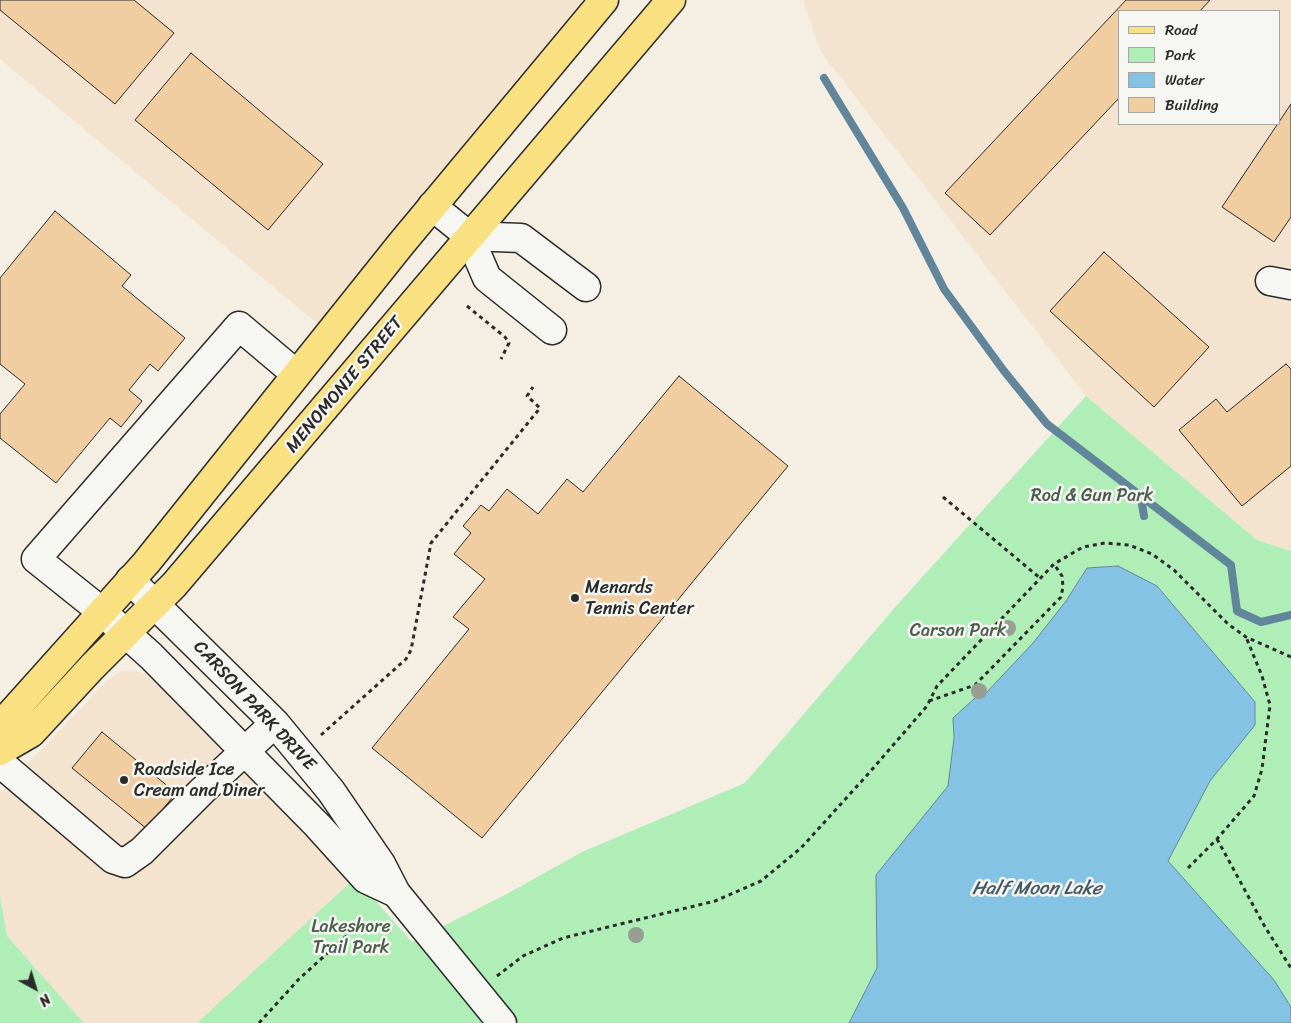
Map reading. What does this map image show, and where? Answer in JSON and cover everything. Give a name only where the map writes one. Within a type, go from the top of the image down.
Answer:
[{"type":"main road","name":"MENOMONIE STREET","points":[[0,751],[30,734],[125,633],[156,604],[299,441],[469,236],[671,0]]},
{"type":"main road","points":[[0,737],[9,716],[130,580],[432,206],[603,1]]},
{"type":"street","points":[[432,206],[469,236],[487,278],[552,330]]},
{"type":"street","points":[[469,236],[521,238],[586,287]]},
{"type":"street","name":"CARSON PARK DRIVE","points":[[296,374],[239,326],[36,559],[101,611],[125,633],[244,750],[366,879],[396,893]]},
{"type":"street","name":"CARSON PARK DRIVE","points":[[130,580],[275,723],[331,791],[381,864],[396,893],[502,1023]]},
{"type":"street","points":[[0,763],[113,859],[125,863],[142,851],[244,750],[275,723]]},
{"type":"path","points":[[467,306],[505,337],[509,343],[501,359]]},
{"type":"path","points":[[321,735],[406,659],[411,650],[430,543],[540,408],[527,396],[533,387]]},
{"type":"path","points":[[943,497],[1040,578]]},
{"type":"path","points":[[491,981],[523,956],[563,938],[715,901],[762,881],[801,848],[914,721],[929,701],[937,686],[1040,578],[1054,564],[1083,548],[1105,543],[1137,548],[1152,554],[1174,570],[1228,624],[1246,636],[1291,657]]},
{"type":"path","points":[[929,701],[975,685],[1061,598],[1062,576],[1054,564]]},
{"type":"path","points":[[1188,868],[1217,839],[1254,796],[1264,754],[1270,705],[1262,676],[1246,636]]},
{"type":"path","points":[[1217,839],[1265,927],[1291,968]]},
{"type":"path","points":[[259,1023],[299,979],[353,930],[360,927],[375,926],[394,934]]},
{"type":"shaded area","points":[[0,0],[603,0],[330,334],[0,59]]},
{"type":"shaded area","points":[[803,0],[1291,0],[1291,551],[1257,540],[1086,396],[820,51]]},
{"type":"shaded area","points":[[122,671],[139,672],[152,676],[237,757],[355,878],[197,1023],[84,1023],[7,936],[0,895],[0,793],[107,681]]},
{"type":"green space","points":[[1086,396],[1257,540],[1291,551],[1291,1007],[1274,980],[1168,861],[1210,781],[1255,725],[1255,702],[1157,586],[1118,566],[1087,568],[1066,601],[1033,643],[985,694],[975,698],[953,718],[954,738],[948,786],[876,875],[877,969],[849,1023],[197,1023],[355,878],[412,942],[505,895],[582,852],[745,783],[897,605]]},
{"type":"green space","points":[[0,895],[7,936],[84,1023],[0,1023]]},
{"type":"water","name":"Half Moon Lake","points":[[1118,566],[1157,586],[1255,702],[1255,725],[1210,781],[1168,861],[1274,980],[1291,1007],[1291,1023],[849,1023],[877,968],[876,875],[948,786],[954,738],[953,718],[975,698],[985,694],[1033,643],[1066,601],[1087,568]]},
{"type":"building","points":[[0,0],[134,0],[174,33],[115,104],[0,10]]},
{"type":"building","points":[[1126,0],[1210,0],[1201,10],[1118,10],[1118,99],[990,235],[945,193]]},
{"type":"building","points":[[191,53],[323,164],[268,230],[135,120]]},
{"type":"building","points":[[1291,104],[1291,217],[1274,242],[1222,207],[1277,125],[1281,125],[1281,119]]},
{"type":"building","points":[[55,211],[131,275],[122,286],[185,338],[158,371],[150,364],[129,390],[142,401],[121,427],[110,418],[56,483],[0,438],[0,414],[25,384],[0,364],[0,278]]},
{"type":"building","points":[[1104,252],[1209,347],[1154,407],[1050,311]]},
{"type":"building","points":[[1286,364],[1291,369],[1291,466],[1242,506],[1179,430],[1216,399],[1227,412]]},
{"type":"building","name":"Menards Tennis Center","points":[[679,376],[788,466],[482,838],[372,748],[469,629],[453,617],[485,579],[454,554],[471,533],[463,526],[481,505],[489,511],[507,489],[538,514],[567,479],[583,492]]},
{"type":"building","name":"Roadside Ice Cream and Diner","points":[[102,732],[176,793],[147,829],[72,768]]},
{"type":"waterway","points":[[824,78],[903,208],[944,289],[1004,371],[1047,424],[1231,565],[1237,611],[1261,622],[1291,615]]},
{"type":"waterway","points":[[1141,498],[1144,516]]},
{"type":"place","name":"Menards Tennis Center","points":[[575,598]]},
{"type":"place","name":"Roadside Ice Cream and Diner","points":[[124,780]]},
{"type":"park label","name":"Rod & Gun Park","points":[[1092,496]]},
{"type":"park label","name":"Carson Park","points":[[958,631]]},
{"type":"park label","name":"Lakeshore Trail Park","points":[[351,938]]}]
